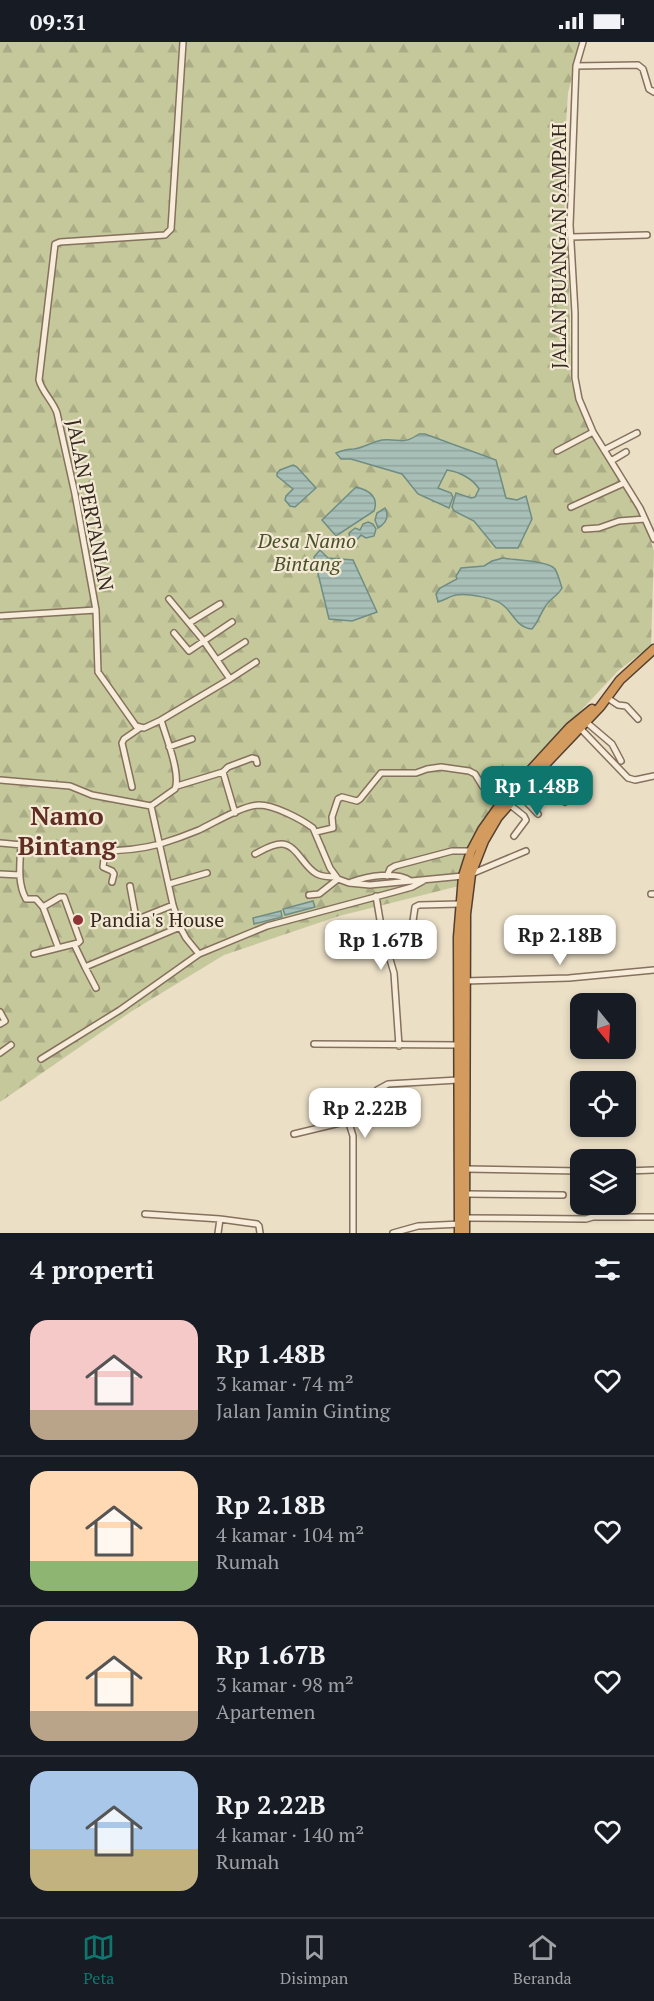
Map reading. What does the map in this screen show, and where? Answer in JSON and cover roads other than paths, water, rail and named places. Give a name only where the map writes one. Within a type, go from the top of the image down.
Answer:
[{"type":"highway","points":[[462,1225],[458,1045],[467,875],[506,802],[518,793],[620,680],[654,649]]},
{"type":"highway","points":[[462,1225],[466,1169],[460,904],[471,851],[482,830],[532,768],[583,723]]},
{"type":"street","name":"JALAN PERTANIAN","points":[[140,728],[132,721],[98,672],[96,610],[75,494],[57,413],[53,402],[39,382],[54,246],[60,242],[165,235],[170,231],[183,42]]},
{"type":"street","name":"JALAN BUANGAN SAMPAH","points":[[583,42],[576,66],[571,237],[575,312],[575,378],[579,399],[593,432],[645,519],[654,539]]},
{"type":"street","points":[[576,66],[638,65],[643,69],[649,89],[654,92]]},
{"type":"street","points":[[571,237],[647,235]]},
{"type":"street","points":[[557,451],[593,432]]},
{"type":"street","points":[[604,450],[637,433]]},
{"type":"street","points":[[611,461],[626,452]]},
{"type":"street","points":[[572,507],[624,483]]},
{"type":"street","points":[[585,529],[603,527],[619,521],[645,519]]},
{"type":"street","points":[[169,599],[203,640],[230,679]]},
{"type":"street","points":[[189,623],[220,604]]},
{"type":"street","points":[[0,616],[96,610]]},
{"type":"street","points":[[174,633],[188,651],[232,622]]},
{"type":"street","points":[[217,660],[244,642]]},
{"type":"street","points":[[132,788],[122,743],[124,739],[140,728],[161,720],[256,662]]},
{"type":"street","points":[[605,698],[618,705],[626,706],[638,719]]},
{"type":"street","points":[[161,720],[177,786]]},
{"type":"street","points":[[583,723],[612,744],[621,761]]},
{"type":"street","points":[[583,723],[628,778],[635,780],[654,776]]},
{"type":"street","points":[[169,747],[192,739]]},
{"type":"street","points":[[0,780],[70,786],[92,795],[151,806],[177,786],[223,772],[228,767],[252,758],[256,759],[257,763]]},
{"type":"street","points":[[316,832],[333,828],[332,817],[338,799],[342,797],[357,801],[378,775],[384,772],[416,773],[441,767],[475,774],[483,787],[524,816],[526,820],[514,836]]},
{"type":"street","points":[[223,772],[235,813]]},
{"type":"street","points":[[537,772],[566,802]]},
{"type":"street","points":[[518,793],[538,814]]},
{"type":"street","points":[[151,806],[180,927],[199,954]]},
{"type":"street","points":[[0,843],[60,849],[136,849],[160,844],[197,831],[254,806],[272,807],[309,825],[316,832],[337,878]]},
{"type":"street","points":[[255,854],[273,846],[285,844],[295,851],[307,867],[315,873],[349,883],[370,885],[467,875],[526,851]]},
{"type":"street","points":[[21,845],[21,887],[26,898],[36,899],[43,907],[58,947]]},
{"type":"street","points":[[105,850],[104,867],[114,874],[112,882]]},
{"type":"street","points":[[387,876],[390,869],[395,866],[452,851],[471,851]]},
{"type":"street","points":[[168,884],[207,873]]},
{"type":"street","points":[[0,874],[20,875]]},
{"type":"street","points":[[349,883],[399,875],[411,881]]},
{"type":"street","points":[[309,895],[319,894],[337,878]]},
{"type":"street","points":[[41,1059],[120,1010],[199,954],[267,926],[412,887],[425,880]]},
{"type":"street","points":[[130,886],[138,919],[173,905]]},
{"type":"street","points":[[376,896],[382,932],[395,978],[399,1046]]},
{"type":"street","points":[[34,954],[80,941],[64,897],[43,907]]},
{"type":"street","points":[[413,921],[415,908],[419,905],[460,904]]},
{"type":"street","points":[[85,967],[180,927]]},
{"type":"street","points":[[75,944],[96,988]]},
{"type":"street","points":[[462,980],[569,978],[654,970]]},
{"type":"street","points":[[0,1012],[5,1021],[0,1024]]},
{"type":"street","points":[[314,1044],[458,1045]]},
{"type":"street","points":[[0,1053],[11,1045]]},
{"type":"street","points":[[349,1123],[377,1090],[388,1084],[458,1080]]},
{"type":"street","points":[[294,1134],[344,1122],[349,1123]]},
{"type":"street","points":[[349,1123],[353,1136],[353,1233]]},
{"type":"street","points":[[466,1169],[570,1171]]},
{"type":"street","points":[[636,1171],[654,1170]]},
{"type":"street","points":[[466,1194],[563,1195]]},
{"type":"street","points":[[144,1214],[258,1224],[260,1233]]},
{"type":"street","points":[[393,1233],[418,1226],[586,1219],[593,1216],[654,1217]]},
{"type":"street","points":[[218,1233],[220,1219]]},
{"type":"water","points":[[419,434],[425,434],[496,460],[506,498],[517,500],[526,496],[532,519],[518,548],[496,548],[474,521],[454,511],[452,507],[456,493],[471,498],[475,497],[479,489],[466,476],[447,470],[438,488],[451,493],[453,497],[449,508],[418,494],[402,474],[351,459],[341,459],[336,453],[382,440],[404,441]]},
{"type":"water","points":[[293,465],[316,488],[295,507],[290,506],[285,500],[293,489],[277,476],[280,470]]},
{"type":"water","points":[[356,487],[372,495],[375,502],[374,511],[336,536],[322,520]]},
{"type":"water","points":[[385,508],[386,520],[378,528],[375,520],[377,513]]},
{"type":"water","points":[[368,522],[376,529],[374,536],[366,538],[361,535],[356,541],[350,539],[349,533],[355,528],[360,530],[363,524]]},
{"type":"water","points":[[320,550],[328,558],[353,560],[377,612],[352,621],[329,619],[314,557]]},
{"type":"water","points":[[503,558],[546,564],[555,569],[557,573],[562,588],[547,604],[532,629],[522,626],[503,605],[488,598],[461,595],[438,602],[436,594],[440,588],[457,579],[456,576],[461,568],[484,566]]},
{"type":"water","points":[[313,901],[315,907],[285,915],[283,909]]},
{"type":"water","points":[[281,911],[282,917],[254,924],[253,918]]},
{"type":"place","name":"Pandia's House","points":[[78,920]]},
{"type":"district","name":"Namo Bintang","points":[[67,831]]},
{"type":"park label","name":"Desa Namo Bintang","points":[[307,552]]}]
